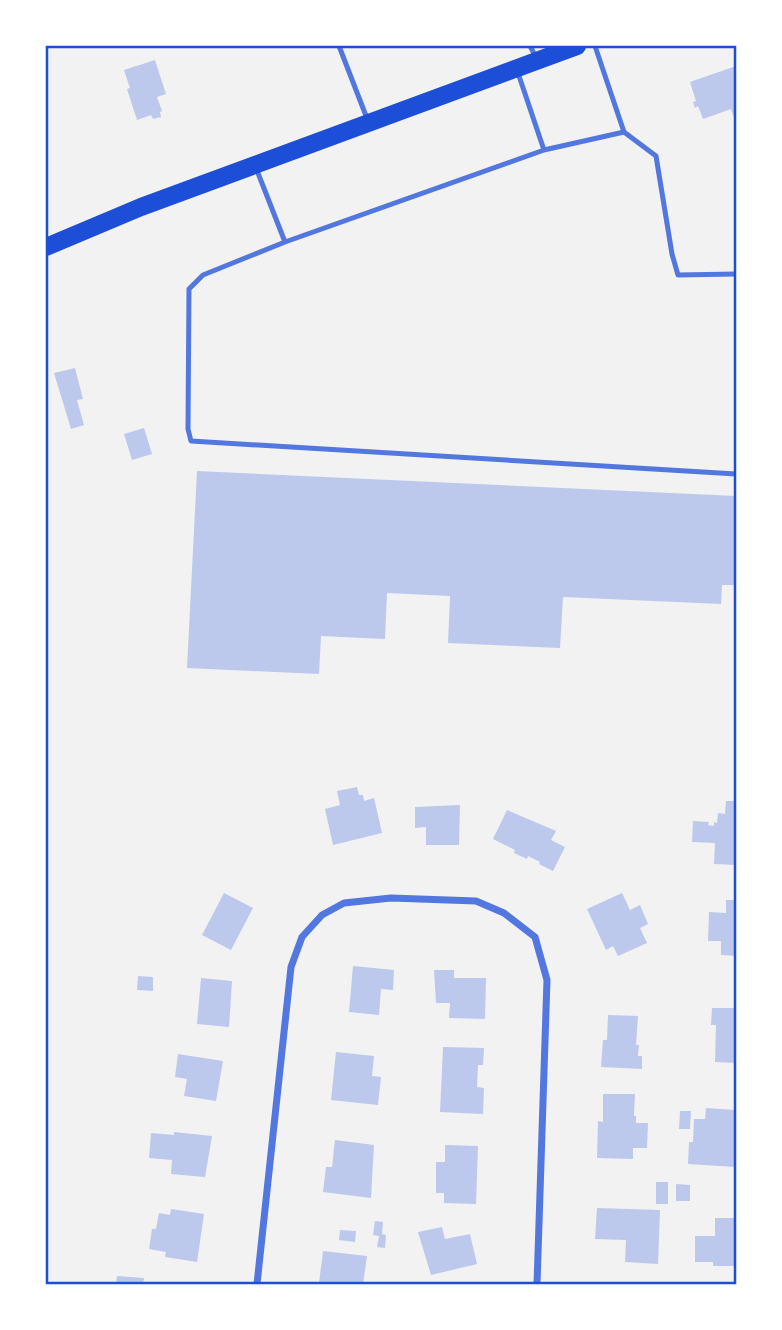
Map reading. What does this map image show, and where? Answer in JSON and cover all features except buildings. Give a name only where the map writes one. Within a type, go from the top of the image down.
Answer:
[{"type":"main road","points":[[46,247],[141,207],[516,68],[534,53],[577,46]]},
{"type":"street","points":[[257,1284],[291,967],[302,937],[322,915],[344,903],[391,898],[476,901],[504,913],[535,937],[547,980],[537,1284]]},
{"type":"lane","points":[[339,46],[369,123]]},
{"type":"lane","points":[[595,46],[624,132],[656,156],[678,275],[737,274]]},
{"type":"lane","points":[[516,68],[544,150]]},
{"type":"lane","points":[[624,132],[544,150],[285,242],[203,275],[189,289],[188,429],[191,441],[737,474]]},
{"type":"lane","points":[[255,165],[285,242]]}]
